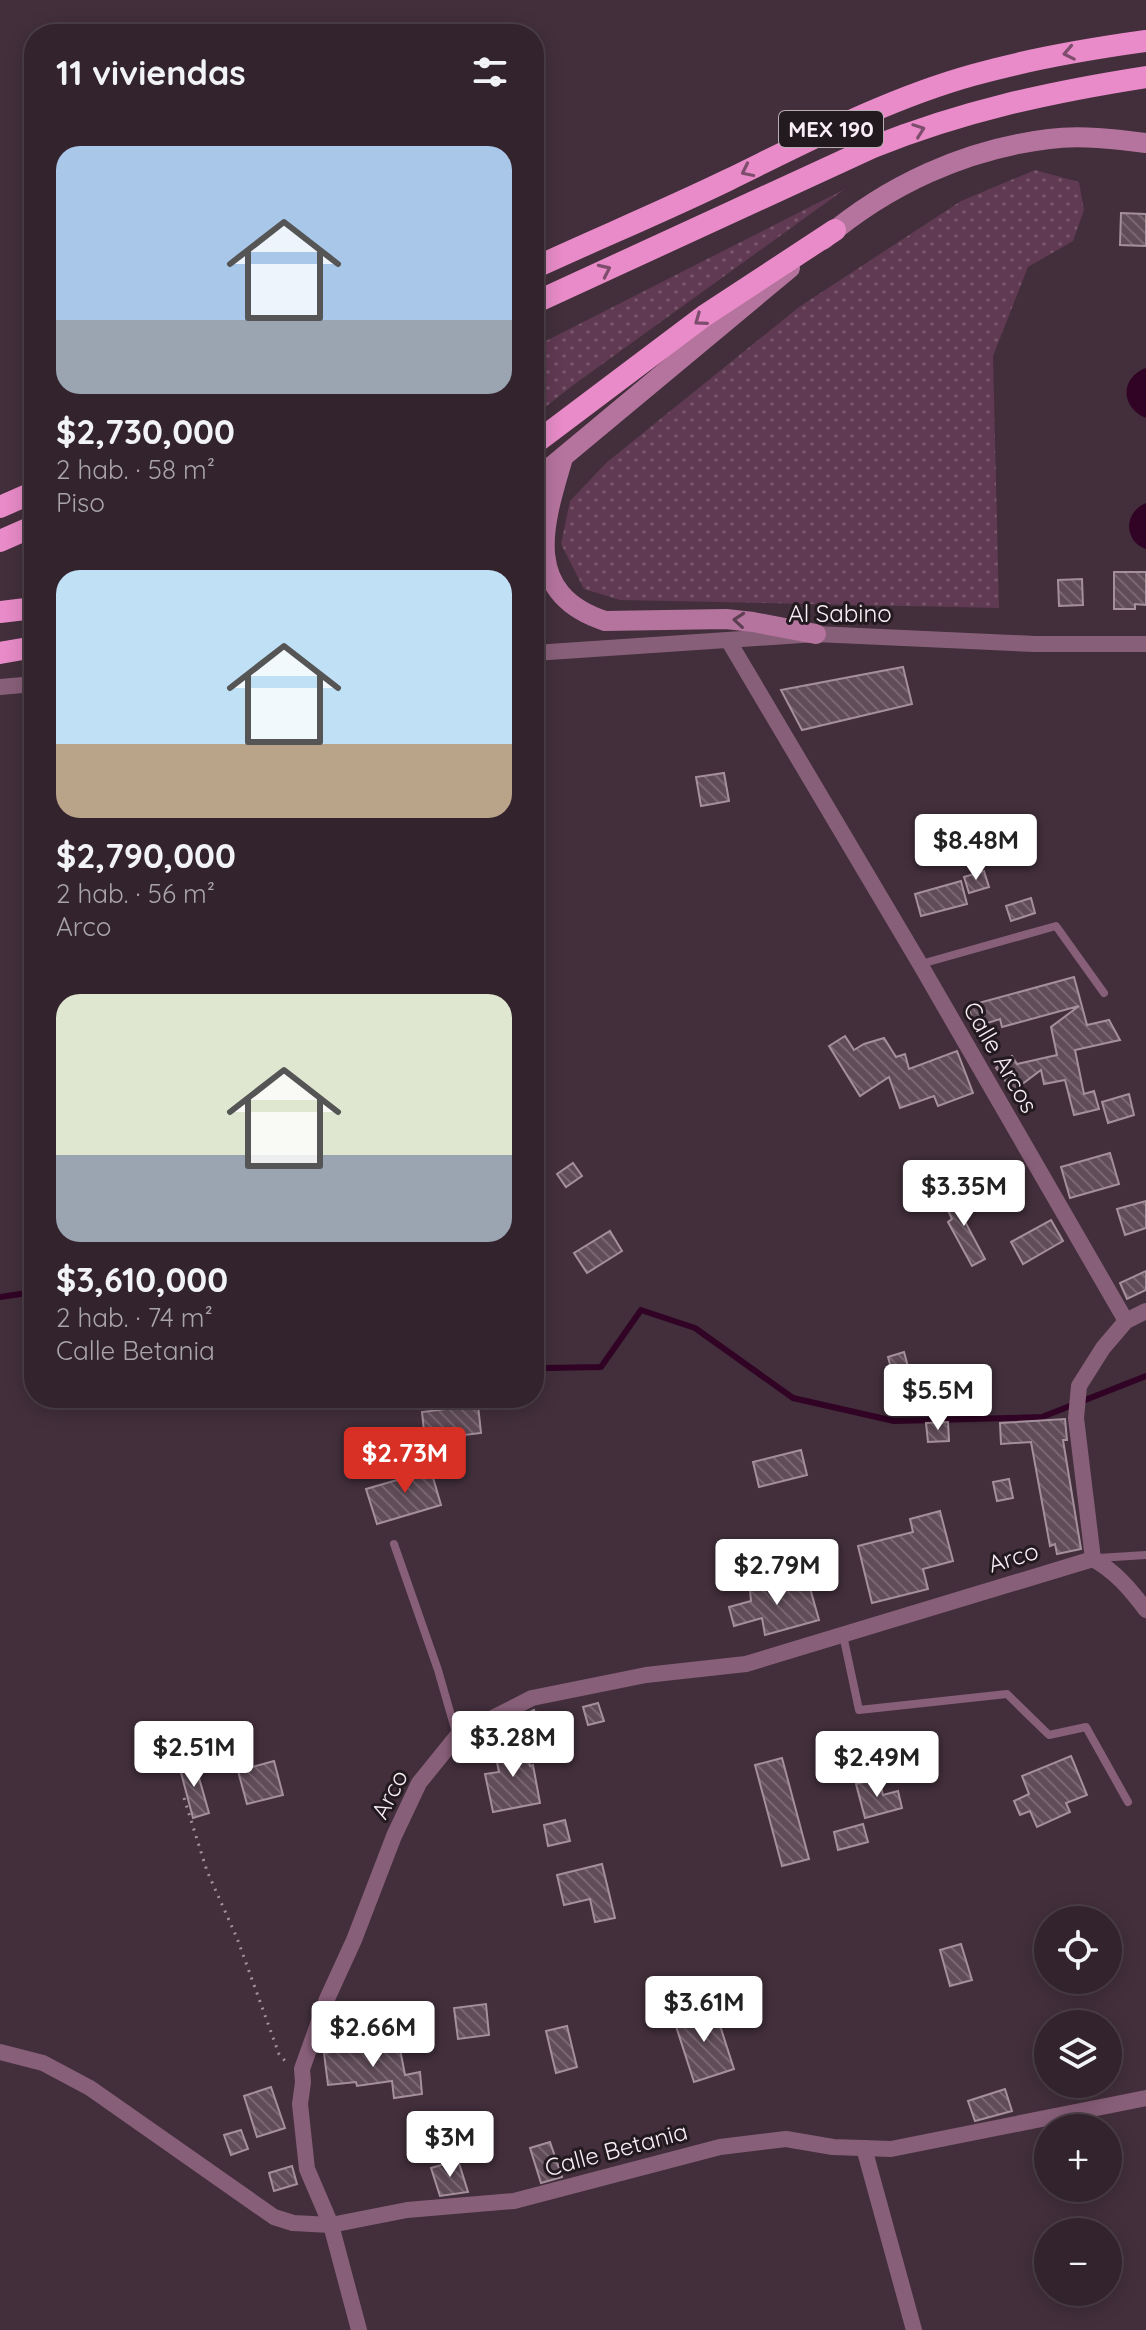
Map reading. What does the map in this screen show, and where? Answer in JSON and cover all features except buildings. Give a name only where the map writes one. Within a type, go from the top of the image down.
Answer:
[{"type":"highway","name":"MEX 190","points":[[544,263],[897,100],[971,75],[1026,61],[1146,41]]},
{"type":"highway","name":"MEX 190","points":[[544,298],[917,130],[979,110],[1039,96],[1146,77]]},
{"type":"highway","points":[[544,436],[704,316],[835,230]]},
{"type":"highway","points":[[0,507],[24,496]]},
{"type":"highway","points":[[0,541],[24,530]]},
{"type":"highway","points":[[0,612],[24,609]]},
{"type":"highway","points":[[0,646],[24,648]]},
{"type":"highway","points":[[0,653],[24,650]]},
{"type":"main road","points":[[544,473],[835,230],[929,171],[987,150],[1051,138],[1146,143]]},
{"type":"main road","points":[[544,539],[546,515],[563,458]]},
{"type":"main road","points":[[544,554],[555,583],[572,605],[605,621],[726,619],[816,634]]},
{"type":"street","name":"Al Sabino","points":[[544,652],[816,634],[1035,644],[1146,644]]},
{"type":"street","name":"Calle Arcos","points":[[728,640],[1126,1321]]},
{"type":"street","points":[[0,687],[24,685]]},
{"type":"street","points":[[1146,1311],[1126,1321],[1103,1348],[1079,1386],[1076,1418],[1093,1559],[1112,1570],[1146,1610]]},
{"type":"street","name":"Arco","points":[[359,2330],[331,2225],[307,2169],[300,2104],[302,2069],[327,1999],[354,1940],[394,1836],[419,1783],[457,1736],[532,1698],[646,1675],[746,1664],[1093,1559]]},
{"type":"street","name":"Calle Betania","points":[[0,2052],[43,2063],[90,2088],[274,2217],[293,2223],[331,2225],[407,2210],[514,2201],[720,2147],[786,2139],[833,2147],[891,2149],[1146,2098]]},
{"type":"street","points":[[864,2148],[914,2330]]},
{"type":"lane","points":[[920,964],[1056,926],[1104,993]]},
{"type":"lane","points":[[394,1544],[438,1670],[457,1736]]},
{"type":"lane","points":[[1093,1559],[1146,1555]]},
{"type":"lane","points":[[843,1633],[859,1710],[1007,1694],[1049,1735],[1086,1727],[1128,1802]]},
{"type":"path","points":[[184,1798],[207,1871],[237,1938],[279,2054],[303,2082]]},
{"type":"shaded area","points":[[1035,170],[1079,182],[1084,210],[1073,241],[1028,267],[993,356],[999,608],[620,600],[584,589],[561,544],[570,501],[606,463],[799,307],[961,201]]},
{"type":"shaded area","points":[[845,189],[544,408],[544,342]]},
{"type":"shaded area","points":[[1146,368],[1146,418],[1132,407],[1126,393],[1131,379]]},
{"type":"shaded area","points":[[1146,503],[1146,549],[1133,540],[1129,526],[1133,513]]},
{"type":"waterway","points":[[0,1297],[24,1293]]},
{"type":"waterway","points":[[544,1367],[601,1367],[641,1310],[695,1328],[793,1398],[894,1421],[1042,1417],[1146,1376]]}]
